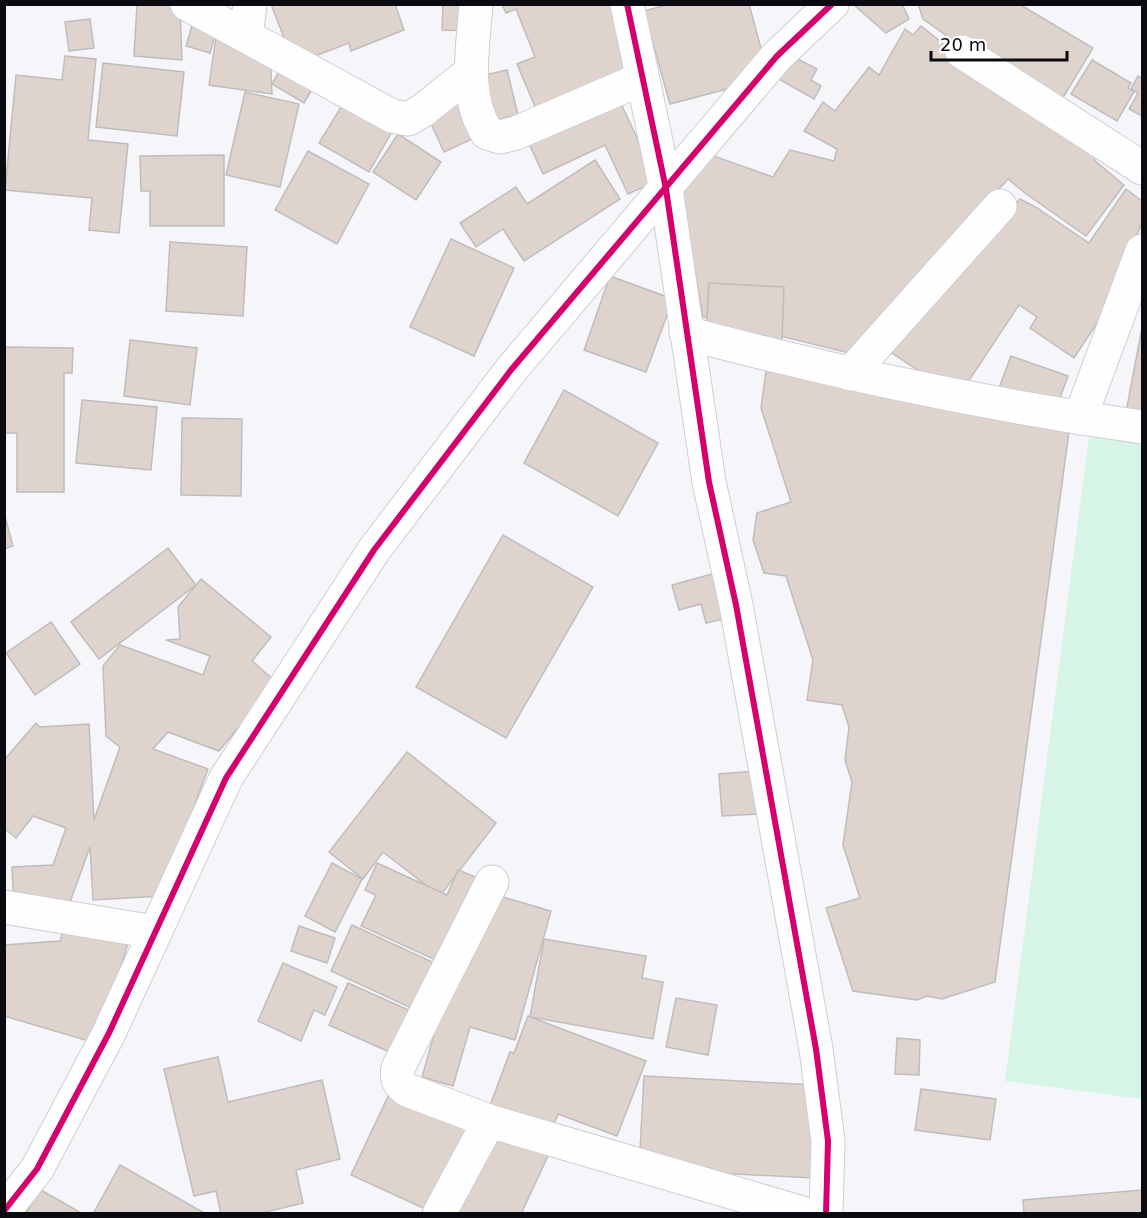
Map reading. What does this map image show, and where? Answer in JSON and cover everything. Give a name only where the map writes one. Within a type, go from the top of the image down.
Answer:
[{"type":"street","points":[[187,4],[248,20],[392,116],[408,119],[422,111],[471,72]]},
{"type":"street","points":[[476,4],[471,72],[473,102],[487,133],[500,137],[516,134],[641,79]]},
{"type":"street","points":[[627,4],[666,189],[709,482],[736,605],[816,1048],[828,1141],[826,1214]]},
{"type":"street","points":[[4,1211],[37,1169],[109,1033],[226,778],[374,550],[511,370],[777,56],[832,4]]},
{"type":"street","points":[[962,52],[1143,168]]},
{"type":"street","points":[[850,374],[1000,206]]},
{"type":"street","points":[[1080,418],[1143,251]]},
{"type":"street","points":[[686,333],[850,374],[957,397],[1143,427]]},
{"type":"street","points":[[492,882],[398,1068],[396,1077],[399,1084],[406,1090],[489,1121],[806,1214]]},
{"type":"street","points":[[4,907],[154,932]]},
{"type":"street","points":[[439,1214],[489,1121]]},
{"type":"green space","points":[[1089,436],[1142,441],[1142,1099],[1005,1081]]},
{"type":"building","points":[[137,4],[167,4],[180,7],[182,60],[134,56]]},
{"type":"building","points":[[271,4],[395,4],[404,30],[351,51],[349,43],[294,64]]},
{"type":"building","points":[[443,4],[471,4],[470,31],[442,30]]},
{"type":"building","points":[[502,4],[614,4],[639,66],[536,109],[517,64],[535,57],[516,9],[506,13]]},
{"type":"building","points":[[670,4],[749,4],[769,78],[670,104],[644,11]]},
{"type":"building","points":[[853,4],[902,4],[909,19],[886,33]]},
{"type":"building","points":[[918,4],[1019,4],[1093,48],[1059,104],[950,38],[923,19]]},
{"type":"building","points":[[90,19],[94,48],[69,51],[65,22]]},
{"type":"building","points":[[193,22],[217,29],[210,53],[186,46]]},
{"type":"building","points":[[921,26],[955,53],[1101,147],[1094,160],[1124,185],[1086,236],[1008,179],[849,353],[703,317],[679,185],[711,155],[773,177],[790,150],[834,161],[837,149],[804,131],[823,102],[835,111],[869,67],[879,75],[905,29],[913,35]]},
{"type":"building","points":[[216,37],[270,53],[272,94],[209,85]]},
{"type":"building","points":[[790,55],[817,69],[811,80],[821,86],[814,99],[777,78]]},
{"type":"building","points":[[65,56],[96,59],[88,140],[128,144],[119,233],[89,230],[92,198],[5,190],[16,75],[62,80]]},
{"type":"building","points":[[1092,60],[1131,83],[1128,88],[1134,92],[1117,121],[1071,94]]},
{"type":"building","points":[[285,61],[317,81],[304,103],[272,84]]},
{"type":"building","points":[[103,63],[184,72],[177,136],[96,127]]},
{"type":"building","points":[[507,70],[518,115],[491,121],[481,76]]},
{"type":"building","points":[[1138,76],[1142,78],[1142,116],[1129,109],[1138,93],[1131,89]]},
{"type":"building","points":[[245,92],[299,104],[280,187],[226,175]]},
{"type":"building","points":[[617,95],[657,181],[628,194],[605,145],[543,174],[526,137]]},
{"type":"building","points":[[346,99],[394,128],[369,172],[319,143]]},
{"type":"building","points":[[465,100],[481,135],[444,152],[428,117]]},
{"type":"building","points":[[398,134],[441,162],[416,200],[373,172]]},
{"type":"building","points":[[308,151],[369,184],[337,244],[275,210]]},
{"type":"building","points":[[224,155],[224,226],[150,226],[150,191],[141,191],[140,156]]},
{"type":"building","points":[[595,160],[620,199],[524,261],[503,229],[476,247],[460,223],[516,187],[527,204]]},
{"type":"building","points":[[1126,189],[1142,201],[1142,223],[1101,317],[1074,358],[1030,328],[1037,317],[1019,305],[958,397],[892,353],[939,282],[1020,199],[1089,243]]},
{"type":"building","points":[[451,239],[514,268],[474,356],[410,327]]},
{"type":"building","points":[[170,242],[247,247],[243,316],[166,311]]},
{"type":"building","points":[[610,276],[673,299],[646,372],[584,350]]},
{"type":"building","points":[[709,283],[784,287],[782,341],[706,337]]},
{"type":"building","points":[[1142,328],[1142,414],[1126,412]]},
{"type":"building","points":[[130,340],[197,348],[190,405],[124,396]]},
{"type":"building","points":[[4,347],[73,348],[72,373],[64,373],[64,492],[17,492],[17,433],[4,433]]},
{"type":"building","points":[[1011,356],[1068,376],[1056,409],[999,388]]},
{"type":"building","points":[[766,371],[1070,424],[995,982],[942,999],[927,996],[917,1000],[853,991],[826,908],[860,898],[843,845],[852,782],[845,760],[849,727],[842,705],[807,700],[813,660],[786,576],[764,573],[753,540],[757,513],[791,502],[761,408]]},
{"type":"building","points":[[564,390],[658,443],[618,516],[524,463]]},
{"type":"building","points":[[82,400],[157,407],[151,470],[76,463]]},
{"type":"building","points":[[182,418],[242,419],[241,496],[181,495]]},
{"type":"building","points":[[4,513],[13,546],[4,549]]},
{"type":"building","points":[[503,535],[593,587],[506,738],[416,687]]},
{"type":"building","points":[[168,548],[196,585],[99,659],[71,622]]},
{"type":"building","points":[[712,574],[723,619],[706,623],[701,604],[679,610],[672,585]]},
{"type":"building","points":[[201,579],[271,637],[252,661],[276,682],[219,751],[168,732],[153,749],[208,769],[161,896],[93,900],[90,847],[61,927],[14,910],[12,867],[53,865],[66,828],[33,816],[16,838],[4,828],[4,760],[36,723],[40,727],[89,724],[94,820],[120,747],[106,736],[103,666],[120,645],[203,675],[210,656],[166,640],[180,639],[178,607]]},
{"type":"building","points":[[51,622],[80,664],[35,695],[6,653]]},
{"type":"building","points":[[407,752],[496,823],[440,896],[383,852],[363,879],[329,852]]},
{"type":"building","points":[[755,771],[758,814],[722,816],[719,774]]},
{"type":"building","points":[[332,863],[362,879],[335,932],[305,916]]},
{"type":"building","points":[[377,863],[447,895],[458,870],[478,878],[440,962],[361,926],[376,895],[365,890]]},
{"type":"building","points":[[475,889],[551,911],[515,1040],[470,1027],[453,1086],[422,1077]]},
{"type":"building","points":[[352,925],[441,966],[420,1012],[331,971]]},
{"type":"building","points":[[65,926],[131,933],[99,1041],[92,1042],[4,1016],[4,945],[60,941]]},
{"type":"building","points":[[299,926],[335,938],[327,963],[291,951]]},
{"type":"building","points":[[544,939],[646,956],[642,978],[663,982],[653,1039],[530,1017]]},
{"type":"building","points":[[283,963],[337,987],[325,1015],[314,1010],[301,1041],[258,1021]]},
{"type":"building","points":[[348,983],[415,1013],[396,1055],[329,1025]]},
{"type":"building","points":[[676,998],[717,1005],[708,1055],[666,1047]]},
{"type":"building","points":[[528,1016],[646,1061],[617,1136],[558,1114],[550,1135],[488,1111],[510,1052],[514,1053]]},
{"type":"building","points":[[897,1038],[920,1040],[919,1075],[895,1074]]},
{"type":"building","points":[[218,1057],[228,1102],[322,1080],[340,1159],[296,1170],[303,1203],[258,1214],[221,1214],[216,1191],[194,1196],[164,1069]]},
{"type":"building","points":[[644,1076],[817,1085],[813,1178],[639,1169]]},
{"type":"building","points":[[392,1088],[472,1126],[432,1212],[351,1175]]},
{"type":"building","points":[[921,1089],[996,1099],[990,1140],[915,1130]]},
{"type":"building","points":[[496,1117],[553,1145],[521,1214],[451,1214]]},
{"type":"building","points":[[120,1165],[206,1214],[93,1214]]},
{"type":"building","points":[[39,1189],[83,1214],[26,1214]]},
{"type":"building","points":[[1142,1190],[1142,1214],[1024,1214],[1023,1200]]},
{"type":"cycle path","points":[[627,4],[666,189],[709,482],[736,605],[816,1049],[828,1141],[826,1214]]},
{"type":"cycle path","points":[[4,1211],[37,1169],[109,1033],[226,778],[374,550],[511,370],[777,56],[832,4]]}]
